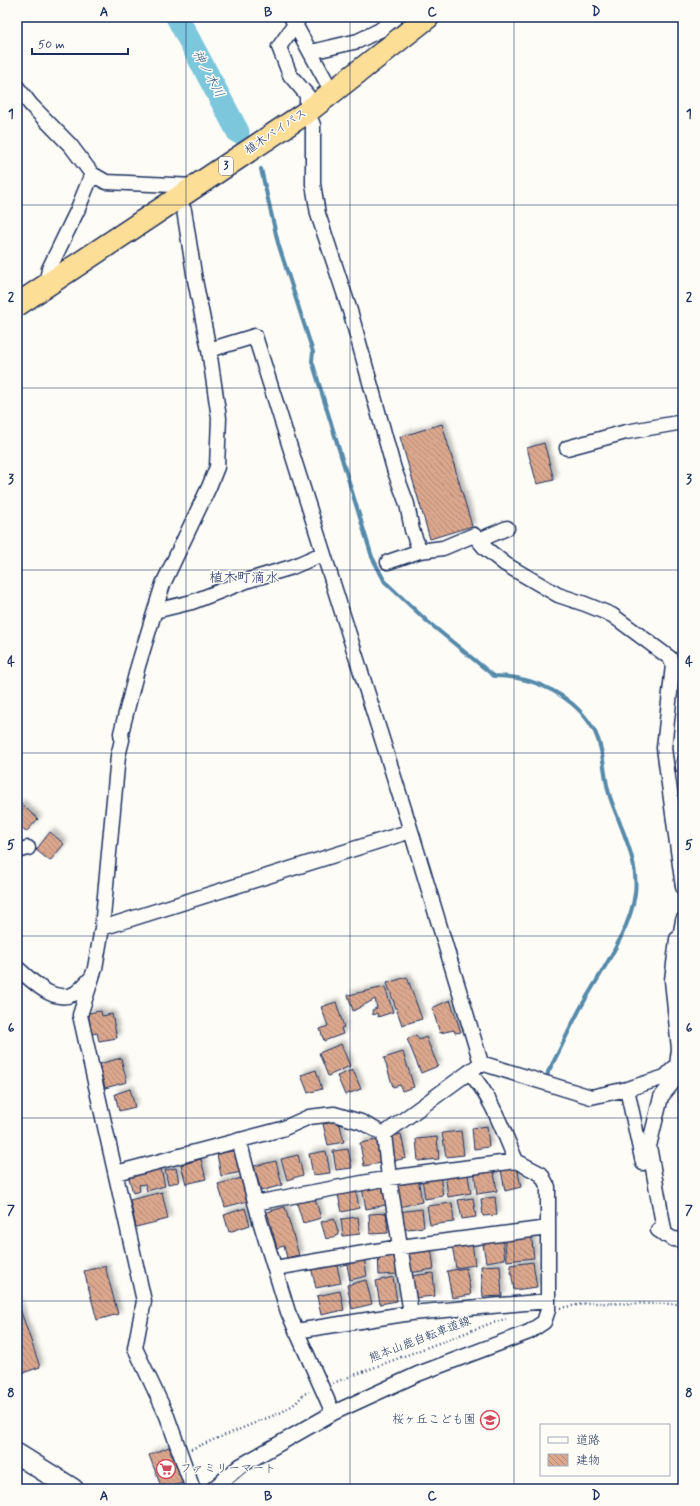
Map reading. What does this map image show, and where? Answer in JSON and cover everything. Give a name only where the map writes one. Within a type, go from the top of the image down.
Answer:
[{"type":"highway","name":"植木バイパス","points":[[17,305],[307,112],[428,17]]},
{"type":"main road","points":[[17,1454],[73,1489]]},
{"type":"street","points":[[311,52],[358,41],[380,30],[396,17]]},
{"type":"street","points":[[295,19],[332,92]]},
{"type":"street","points":[[295,19],[279,47],[290,75],[307,96],[307,112],[313,125],[313,184],[318,214],[351,314],[394,469],[407,504],[412,530],[420,551]]},
{"type":"street","points":[[17,87],[31,105],[71,146],[92,174],[106,182],[195,186]]},
{"type":"street","points":[[46,285],[50,269],[77,211],[92,174]]},
{"type":"street","points":[[176,199],[184,210],[195,280],[209,350],[219,418],[217,467],[163,584],[138,666],[121,733],[122,740],[117,770],[102,928],[92,976],[80,1015],[144,1301],[135,1348],[167,1416],[193,1489]]},
{"type":"street","points":[[209,350],[255,336],[481,1063]]},
{"type":"street","points":[[567,448],[626,432],[683,422]]},
{"type":"street","points":[[479,540],[507,528]]},
{"type":"street","points":[[388,562],[420,551],[443,548],[474,535],[485,548],[505,564],[558,596],[585,604],[612,616],[670,658],[678,668],[664,748],[683,887]]},
{"type":"street","points":[[155,611],[192,602],[249,580],[292,567],[322,554]]},
{"type":"street","points":[[102,928],[410,831]]},
{"type":"street","points":[[481,1063],[591,1097],[627,1089],[665,1077],[677,1066],[679,1049],[672,980],[677,939],[680,938],[683,920]]},
{"type":"street","points":[[17,968],[42,989],[55,996],[74,994],[92,976]]},
{"type":"street","points":[[384,1134],[481,1063]]},
{"type":"street","points":[[665,1234],[649,1146],[661,1097],[683,1070]]},
{"type":"street","points":[[469,1072],[475,1078],[497,1117],[516,1161]]},
{"type":"street","points":[[627,1089],[658,1230],[673,1239],[683,1240]]},
{"type":"street","points":[[116,1173],[282,1130],[309,1118],[334,1114],[361,1122],[384,1134]]},
{"type":"street","points":[[384,1134],[389,1178],[411,1313]]},
{"type":"street","points":[[239,1140],[255,1203],[288,1312],[333,1413]]},
{"type":"street","points":[[213,1489],[240,1466],[333,1413],[418,1374],[529,1332],[544,1322],[548,1306],[548,1187],[541,1174],[516,1161],[389,1178],[255,1203]]},
{"type":"street","points":[[275,1268],[400,1247],[548,1228]]},
{"type":"street","points":[[296,1331],[411,1313],[548,1306]]},
{"type":"path","points":[[548,1306],[588,1303],[683,1304]]},
{"type":"path","name":"熊本山鹿自転車道線","points":[[180,1453],[282,1412],[296,1403],[304,1394],[488,1324],[511,1318]]},
{"type":"building","points":[[442,424],[472,526],[430,539],[400,437]]},
{"type":"building","points":[[544,443],[554,480],[537,484],[527,448]]},
{"type":"building","points":[[20,803],[38,819],[26,832],[17,825],[17,807]]},
{"type":"building","points":[[50,832],[64,844],[50,861],[36,850]]},
{"type":"building","points":[[407,977],[422,1019],[402,1025],[387,983]]},
{"type":"building","points":[[385,987],[393,1012],[378,1017],[377,1013],[373,1015],[372,1010],[377,1008],[375,999],[353,1011],[348,995]]},
{"type":"building","points":[[450,1000],[461,1032],[455,1033],[454,1030],[440,1033],[432,1008]]},
{"type":"building","points":[[336,1002],[344,1027],[341,1028],[343,1034],[324,1041],[320,1029],[328,1026],[321,1007]]},
{"type":"building","points":[[101,1011],[102,1016],[112,1014],[117,1038],[99,1041],[97,1033],[92,1034],[88,1013]]},
{"type":"building","points":[[416,1035],[419,1040],[426,1037],[438,1066],[421,1073],[407,1039]]},
{"type":"building","points":[[341,1044],[350,1066],[328,1076],[319,1053]]},
{"type":"building","points":[[403,1052],[414,1087],[402,1091],[400,1085],[393,1087],[384,1058]]},
{"type":"building","points":[[121,1058],[127,1082],[105,1088],[99,1064]]},
{"type":"building","points":[[316,1070],[322,1089],[308,1093],[301,1075]]},
{"type":"building","points":[[353,1070],[361,1089],[345,1095],[337,1076]]},
{"type":"building","points":[[130,1089],[135,1107],[119,1111],[115,1094]]},
{"type":"building","points":[[339,1121],[344,1142],[328,1145],[323,1124]]},
{"type":"building","points":[[487,1126],[489,1147],[474,1149],[472,1128]]},
{"type":"building","points":[[461,1131],[464,1155],[446,1157],[442,1133]]},
{"type":"building","points":[[401,1134],[406,1158],[394,1161],[388,1137]]},
{"type":"building","points":[[437,1137],[439,1159],[418,1161],[416,1139]]},
{"type":"building","points":[[377,1140],[381,1163],[364,1166],[360,1143]]},
{"type":"building","points":[[348,1149],[352,1168],[336,1170],[333,1151]]},
{"type":"building","points":[[237,1150],[242,1172],[221,1176],[217,1154]]},
{"type":"building","points":[[326,1151],[330,1173],[313,1175],[309,1154]]},
{"type":"building","points":[[298,1155],[303,1175],[287,1180],[281,1159]]},
{"type":"building","points":[[201,1159],[206,1179],[186,1184],[181,1165]]},
{"type":"building","points":[[276,1161],[282,1185],[261,1191],[254,1166]]},
{"type":"building","points":[[160,1165],[165,1186],[147,1191],[145,1184],[139,1185],[140,1191],[133,1193],[129,1178],[142,1174],[141,1170]]},
{"type":"building","points":[[493,1166],[497,1191],[477,1194],[474,1169]]},
{"type":"building","points":[[517,1167],[521,1187],[505,1191],[501,1170]]},
{"type":"building","points":[[176,1168],[179,1182],[168,1184],[165,1170]]},
{"type":"building","points":[[467,1170],[471,1193],[448,1197],[445,1173]]},
{"type":"building","points":[[440,1175],[443,1196],[425,1199],[422,1178]]},
{"type":"building","points":[[242,1178],[248,1201],[225,1207],[218,1184]]},
{"type":"building","points":[[418,1178],[422,1202],[399,1207],[395,1182]]},
{"type":"building","points":[[382,1185],[386,1205],[366,1209],[362,1188]]},
{"type":"building","points":[[356,1191],[359,1208],[342,1212],[338,1195]]},
{"type":"building","points":[[162,1192],[168,1219],[136,1227],[130,1200]]},
{"type":"building","points":[[313,1192],[321,1218],[303,1223],[295,1197]]},
{"type":"building","points":[[495,1197],[497,1215],[483,1216],[481,1199]]},
{"type":"building","points":[[473,1198],[476,1217],[462,1219],[458,1200]]},
{"type":"building","points":[[452,1203],[454,1222],[430,1225],[427,1206]]},
{"type":"building","points":[[285,1207],[299,1255],[287,1258],[284,1246],[277,1248],[267,1212]]},
{"type":"building","points":[[245,1208],[250,1225],[229,1232],[224,1215]]},
{"type":"building","points":[[422,1209],[424,1227],[400,1230],[398,1212]]},
{"type":"building","points":[[386,1213],[388,1233],[370,1234],[369,1214]]},
{"type":"building","points":[[358,1217],[360,1234],[343,1236],[341,1219]]},
{"type":"building","points":[[334,1218],[339,1235],[326,1239],[321,1222]]},
{"type":"building","points":[[531,1233],[534,1258],[507,1261],[504,1236]]},
{"type":"building","points":[[502,1237],[505,1259],[486,1262],[482,1239]]},
{"type":"building","points":[[472,1242],[475,1265],[456,1268],[452,1245]]},
{"type":"building","points":[[431,1247],[434,1269],[409,1273],[406,1250]]},
{"type":"building","points":[[395,1253],[397,1274],[379,1275],[378,1254]]},
{"type":"building","points":[[364,1257],[367,1276],[350,1280],[346,1260]]},
{"type":"building","points":[[336,1262],[341,1283],[316,1288],[311,1267]]},
{"type":"building","points":[[533,1262],[537,1287],[514,1290],[510,1265]]},
{"type":"building","points":[[500,1265],[502,1296],[483,1297],[481,1266]]},
{"type":"building","points":[[105,1266],[118,1314],[97,1320],[84,1271]]},
{"type":"building","points":[[466,1268],[471,1295],[452,1298],[447,1271]]},
{"type":"building","points":[[433,1273],[435,1296],[413,1298],[411,1276]]},
{"type":"building","points":[[393,1277],[397,1301],[380,1304],[376,1281]]},
{"type":"building","points":[[366,1280],[372,1304],[352,1309],[347,1285]]},
{"type":"building","points":[[340,1291],[344,1310],[321,1315],[317,1296]]},
{"type":"building","points":[[17,1300],[40,1367],[17,1375]]},
{"type":"building","name":"ファミリーマート","points":[[169,1447],[183,1483],[162,1489],[149,1455]]},
{"type":"waterway","name":"神ノ木川","points":[[177,17],[238,132]]},
{"type":"waterway","points":[[261,169],[278,243],[313,352],[312,361],[372,557],[385,582],[428,622],[494,676],[509,677],[539,684],[565,698],[587,719],[595,732],[601,748],[610,797],[628,844],[634,868],[635,893],[632,907],[621,937],[581,1007],[548,1072],[547,1080]]},
{"type":"place","name":"桜ヶ丘こども園","points":[[490,1420]]},
{"type":"place","name":"ファミリーマート","points":[[166,1469]]},
{"type":"district","name":"植木町滴水","points":[[244,578]]}]
